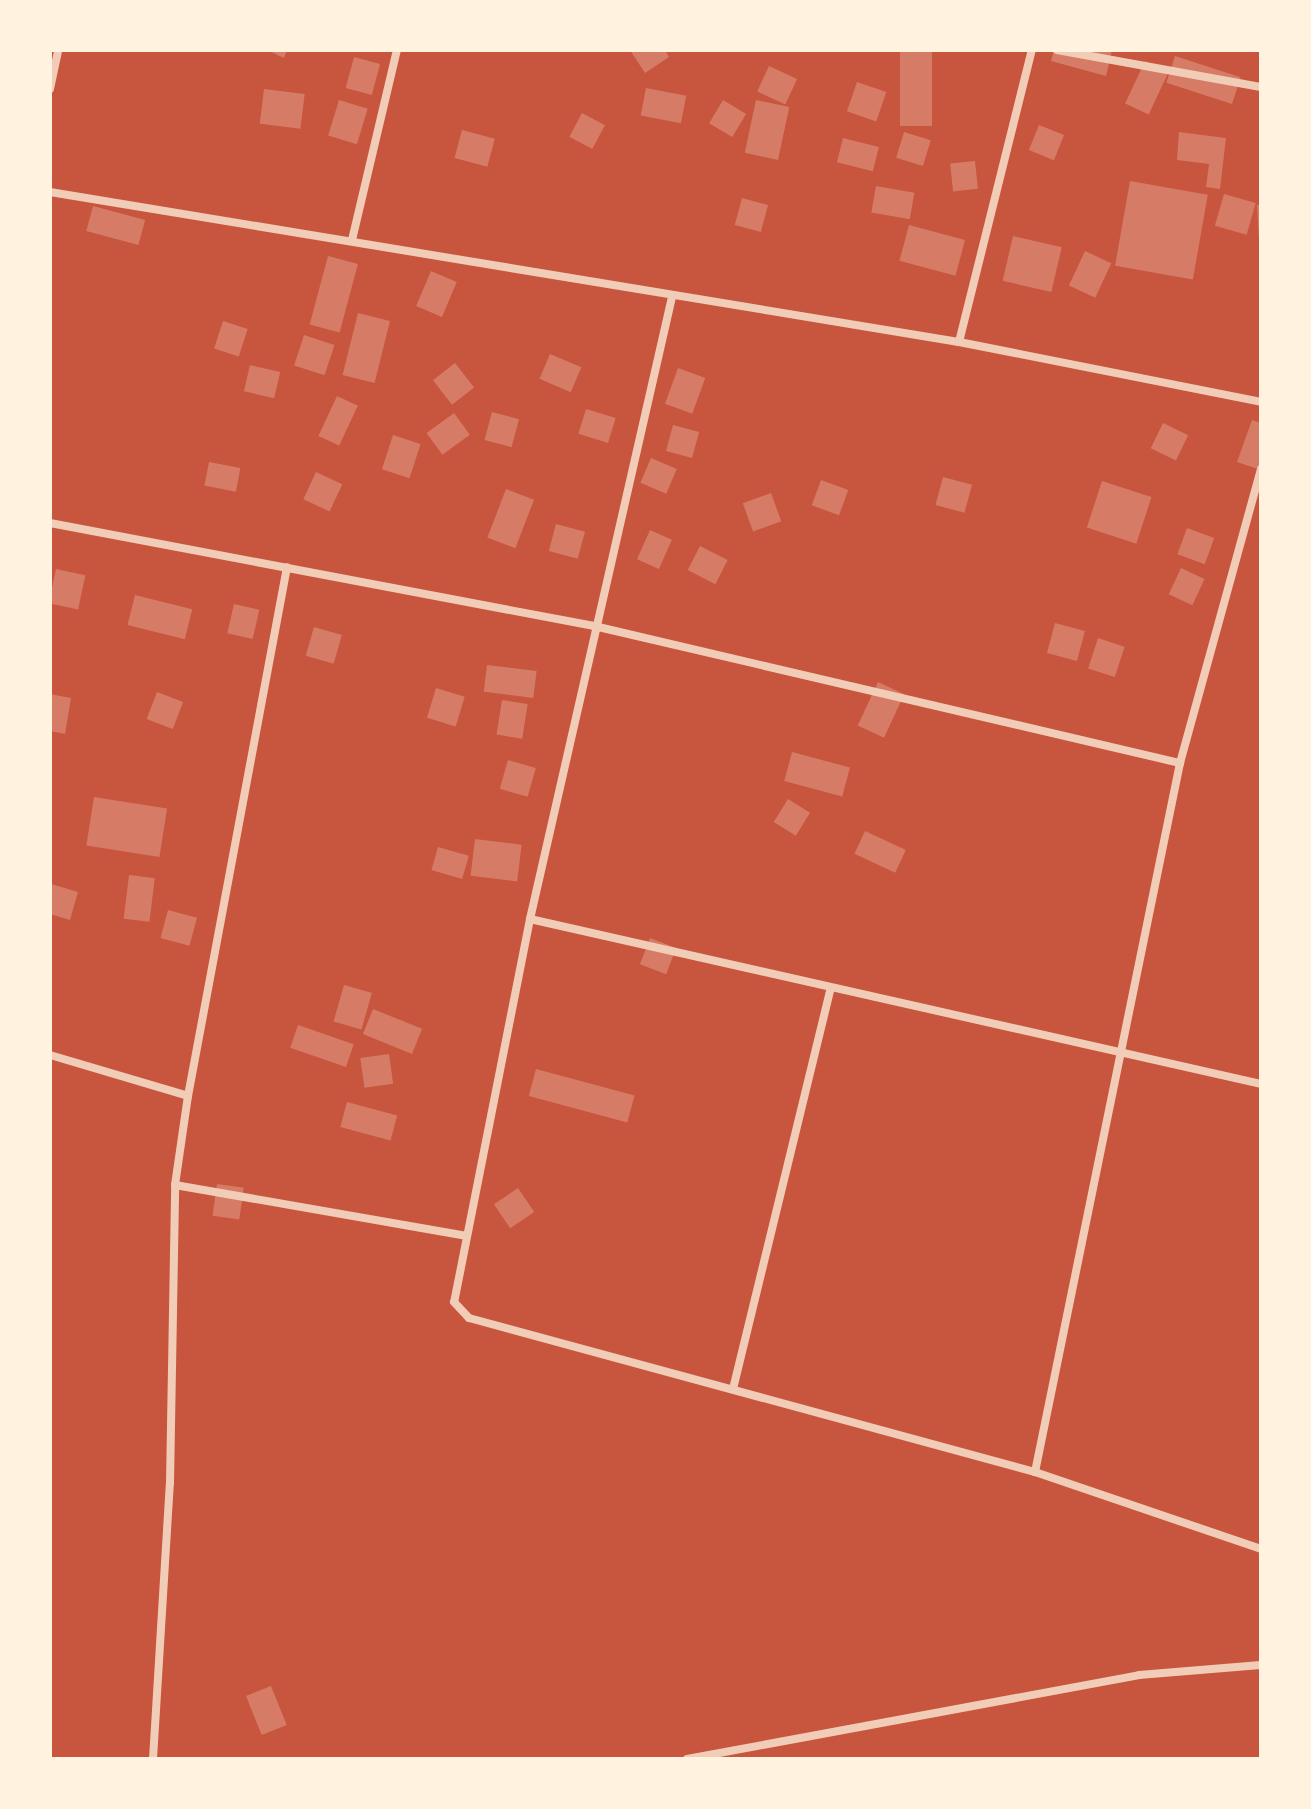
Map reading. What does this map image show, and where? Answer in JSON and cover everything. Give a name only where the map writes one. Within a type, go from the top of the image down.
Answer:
[{"type":"street","points":[[50,89],[58,50]]},
{"type":"street","points":[[352,240],[397,50]]},
{"type":"street","points":[[959,342],[1032,50]]},
{"type":"street","points":[[1057,50],[1261,87]]},
{"type":"street","points":[[50,192],[959,342],[1261,402]]},
{"type":"street","points":[[672,297],[594,626],[530,919],[454,1302],[469,1318],[1035,1472],[1261,1549]]},
{"type":"street","points":[[1035,1472],[1180,763],[1261,469]]},
{"type":"street","points":[[50,523],[594,626],[1180,763]]},
{"type":"street","points":[[153,1759],[170,1483],[175,1185],[188,1096],[287,567]]},
{"type":"street","points":[[530,919],[1261,1084]]},
{"type":"street","points":[[733,1389],[831,988]]},
{"type":"street","points":[[50,1055],[188,1096]]},
{"type":"street","points":[[175,1185],[466,1236]]},
{"type":"street","points":[[687,1759],[1139,1675],[1261,1665]]},
{"type":"building","points":[[267,50],[287,50],[284,58]]},
{"type":"building","points":[[630,50],[665,50],[669,57],[645,73]]},
{"type":"building","points":[[900,50],[932,50],[932,126],[900,126]]},
{"type":"building","points":[[1054,50],[1112,50],[1106,76],[1051,61]]},
{"type":"building","points":[[1175,56],[1241,77],[1232,104],[1166,83]]},
{"type":"building","points":[[354,57],[380,64],[372,95],[346,88]]},
{"type":"building","points":[[1145,61],[1169,72],[1149,115],[1125,104]]},
{"type":"building","points":[[769,66],[797,79],[785,104],[757,91]]},
{"type":"building","points":[[857,82],[886,92],[876,121],[847,111]]},
{"type":"building","points":[[646,88],[686,96],[681,123],[641,115]]},
{"type":"building","points":[[264,89],[305,94],[300,129],[260,124]]},
{"type":"building","points":[[339,100],[368,109],[357,144],[328,135]]},
{"type":"building","points":[[723,100],[746,114],[732,137],[709,123]]},
{"type":"building","points":[[756,100],[789,107],[778,160],[745,153]]},
{"type":"building","points":[[582,113],[605,125],[592,149],[569,137]]},
{"type":"building","points":[[1039,125],[1064,135],[1054,160],[1029,150]]},
{"type":"building","points":[[462,130],[495,139],[487,167],[454,158]]},
{"type":"building","points":[[904,132],[931,140],[923,166],[896,158]]},
{"type":"building","points":[[1179,132],[1226,138],[1220,189],[1206,187],[1209,164],[1177,160]]},
{"type":"building","points":[[843,138],[879,147],[873,171],[837,162]]},
{"type":"building","points":[[975,161],[978,189],[953,191],[950,164]]},
{"type":"building","points":[[1130,181],[1208,195],[1193,279],[1115,266]]},
{"type":"building","points":[[876,186],[914,193],[910,219],[871,213]]},
{"type":"building","points":[[1224,194],[1256,203],[1247,235],[1215,226]]},
{"type":"building","points":[[742,198],[768,205],[761,232],[735,225]]},
{"type":"building","points":[[1257,205],[1261,205],[1261,239],[1259,239]]},
{"type":"building","points":[[93,206],[145,220],[138,245],[86,231]]},
{"type":"building","points":[[909,225],[965,240],[955,276],[899,261]]},
{"type":"building","points":[[1013,236],[1062,247],[1051,292],[1003,281]]},
{"type":"building","points":[[1085,251],[1111,263],[1095,298],[1069,285]]},
{"type":"building","points":[[328,256],[358,264],[340,333],[310,325]]},
{"type":"building","points":[[431,271],[457,282],[442,317],[416,306]]},
{"type":"building","points":[[358,313],[390,321],[375,383],[343,375]]},
{"type":"building","points":[[223,321],[248,329],[239,357],[214,349]]},
{"type":"building","points":[[304,335],[334,345],[325,375],[294,365]]},
{"type":"building","points":[[550,354],[581,367],[571,392],[539,379]]},
{"type":"building","points":[[455,363],[474,387],[452,405],[433,380]]},
{"type":"building","points":[[250,365],[280,372],[274,398],[244,391]]},
{"type":"building","points":[[678,368],[705,378],[692,414],[665,404]]},
{"type":"building","points":[[337,396],[358,406],[339,446],[318,436]]},
{"type":"building","points":[[586,409],[616,418],[608,443],[578,434]]},
{"type":"building","points":[[492,412],[519,419],[512,447],[484,440]]},
{"type":"building","points":[[454,413],[470,435],[442,455],[426,433]]},
{"type":"building","points":[[1252,420],[1261,423],[1261,470],[1237,462]]},
{"type":"building","points":[[1163,423],[1188,435],[1176,460],[1151,448]]},
{"type":"building","points":[[673,425],[699,432],[692,458],[666,451]]},
{"type":"building","points":[[393,435],[421,444],[409,478],[382,469]]},
{"type":"building","points":[[651,458],[677,469],[666,494],[640,483]]},
{"type":"building","points":[[209,462],[240,468],[236,492],[204,486]]},
{"type":"building","points":[[316,472],[342,484],[330,511],[303,499]]},
{"type":"building","points":[[943,477],[972,485],[964,513],[935,505]]},
{"type":"building","points":[[821,480],[848,490],[839,515],[812,505]]},
{"type":"building","points":[[1102,481],[1151,497],[1136,544],[1087,528]]},
{"type":"building","points":[[506,489],[534,500],[515,548],[487,538]]},
{"type":"building","points":[[771,493],[781,521],[753,531],[743,503]]},
{"type":"building","points":[[556,524],[585,532],[578,559],[549,551]]},
{"type":"building","points":[[1187,528],[1214,538],[1205,564],[1177,554]]},
{"type":"building","points":[[650,530],[672,540],[659,569],[637,559]]},
{"type":"building","points":[[700,546],[728,560],[715,584],[688,570]]},
{"type":"building","points":[[1181,568],[1205,579],[1192,605],[1169,594]]},
{"type":"building","points":[[56,569],[85,575],[78,609],[50,604]]},
{"type":"building","points":[[135,595],[192,609],[185,639],[128,625]]},
{"type":"building","points":[[234,604],[259,610],[253,639],[227,633]]},
{"type":"building","points":[[1055,623],[1085,631],[1077,661],[1047,653]]},
{"type":"building","points":[[314,627],[342,635],[334,664],[306,656]]},
{"type":"building","points":[[1098,638],[1125,647],[1115,677],[1088,668]]},
{"type":"building","points":[[487,665],[537,671],[533,698],[484,692]]},
{"type":"building","points":[[878,682],[904,694],[884,738],[858,726]]},
{"type":"building","points":[[436,688],[465,697],[456,726],[427,718]]},
{"type":"building","points":[[157,692],[183,702],[173,729],[147,719]]},
{"type":"building","points":[[50,694],[71,698],[65,734],[50,731]]},
{"type":"building","points":[[502,700],[528,704],[522,739],[497,735]]},
{"type":"building","points":[[792,752],[850,768],[842,797],[784,781]]},
{"type":"building","points":[[508,760],[536,768],[528,797],[500,789]]},
{"type":"building","points":[[94,797],[167,809],[159,857],[86,845]]},
{"type":"building","points":[[788,799],[810,813],[796,836],[774,822]]},
{"type":"building","points":[[865,831],[906,850],[895,873],[854,854]]},
{"type":"building","points":[[475,839],[522,845],[517,881],[470,876]]},
{"type":"building","points":[[438,847],[469,856],[462,879],[431,870]]},
{"type":"building","points":[[129,875],[155,878],[149,922],[124,919]]},
{"type":"building","points":[[51,884],[78,892],[70,920],[50,914]]},
{"type":"building","points":[[168,910],[197,918],[189,946],[160,938]]},
{"type":"building","points":[[650,938],[676,948],[666,974],[640,964]]},
{"type":"building","points":[[344,985],[372,993],[361,1030],[334,1022]]},
{"type":"building","points":[[373,1009],[422,1029],[412,1054],[363,1034]]},
{"type":"building","points":[[298,1025],[354,1044],[346,1067],[290,1048]]},
{"type":"building","points":[[389,1054],[393,1084],[364,1088],[360,1058]]},
{"type":"building","points":[[536,1069],[635,1095],[627,1122],[529,1096]]},
{"type":"building","points":[[347,1102],[397,1115],[390,1141],[340,1127]]},
{"type":"building","points":[[217,1184],[244,1188],[239,1219],[213,1216]]},
{"type":"building","points":[[518,1188],[534,1212],[510,1228],[494,1204]]},
{"type":"building","points":[[271,1686],[287,1725],[262,1735],[246,1696]]}]
